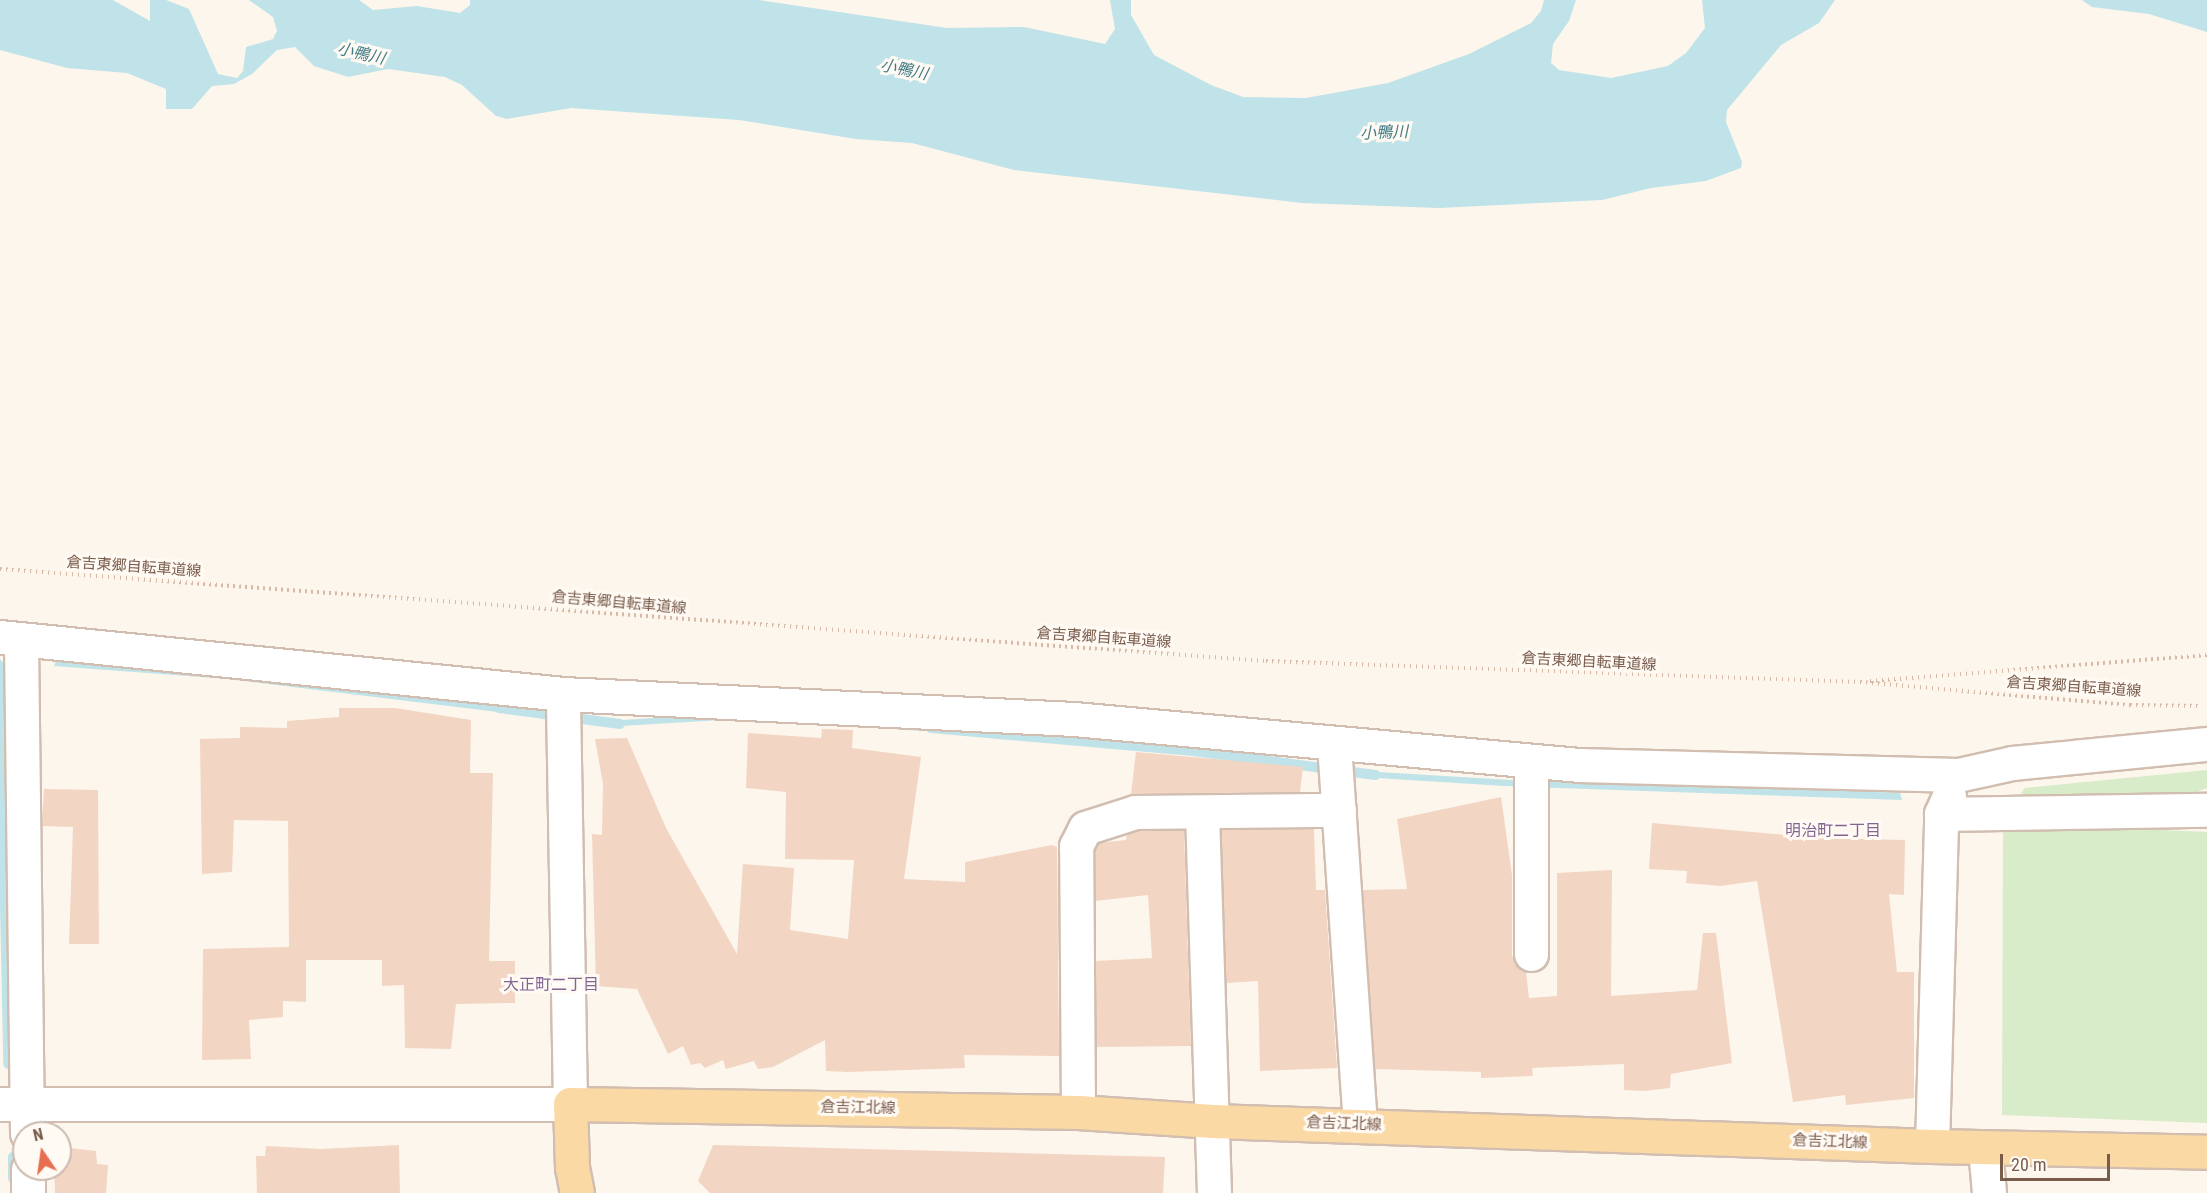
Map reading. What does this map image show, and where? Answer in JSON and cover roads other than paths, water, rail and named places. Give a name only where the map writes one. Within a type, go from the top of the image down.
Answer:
[{"type":"main road","name":"倉吉江北線","points":[[570,1104],[1078,1112],[1213,1120],[1985,1148],[2207,1152]]},
{"type":"main road","points":[[570,1104],[572,1167],[577,1193]]},
{"type":"street","points":[[563,694],[570,1104],[18,1113],[10,638],[563,694],[1074,719],[1531,762],[1958,775],[2012,763],[2207,744]]},
{"type":"street","points":[[1334,744],[1360,1125]]},
{"type":"street","points":[[1531,762],[1531,954]]},
{"type":"street","points":[[1932,1146],[1941,814],[1958,775]]},
{"type":"street","points":[[1078,1112],[1076,846],[1085,828],[1136,812],[1339,810]]},
{"type":"street","points":[[1941,814],[2207,810]]},
{"type":"street","points":[[1202,812],[1214,1193]]},
{"type":"street","points":[[1985,1148],[1989,1193]]},
{"type":"water","name":"小鴨川","points":[[0,0],[113,0],[150,21],[150,0],[166,0],[189,9],[218,74],[237,78],[243,71],[246,47],[273,39],[277,31],[273,17],[249,0],[359,0],[373,10],[417,6],[460,13],[470,5],[470,0],[759,0],[947,28],[1024,27],[1105,44],[1115,29],[1110,0],[1131,0],[1131,15],[1154,55],[1211,85],[1243,97],[1306,98],[1388,83],[1469,54],[1531,23],[1541,11],[1544,0],[1576,0],[1569,21],[1553,44],[1551,63],[1559,70],[1611,78],[1668,66],[1686,53],[1705,28],[1702,0],[1835,0],[1819,23],[1781,45],[1727,110],[1726,122],[1742,162],[1741,168],[1706,181],[1651,188],[1602,200],[1439,208],[1302,203],[1014,170],[912,143],[856,139],[739,120],[571,108],[507,119],[496,116],[462,85],[445,77],[388,69],[348,77],[314,66],[295,47],[277,50],[252,74],[234,84],[212,86],[192,109],[166,109],[166,89],[127,73],[67,68],[0,50]]},
{"type":"water","points":[[2082,0],[2207,0],[2207,32],[2149,14],[2092,7]]},
{"type":"water","points":[[0,659],[4,664],[4,701],[0,700]]},
{"type":"water","points":[[57,659],[391,692],[510,707],[514,714],[227,679],[54,666]]},
{"type":"water","points":[[698,715],[922,725],[922,731],[739,719],[603,727],[608,721]]},
{"type":"water","points":[[1362,771],[1511,780],[1554,779],[1900,793],[1902,800],[1504,786],[1361,777]]},
{"type":"waterway","points":[[0,666],[8,1064]]},
{"type":"waterway","points":[[499,708],[620,724]]},
{"type":"waterway","points":[[931,728],[1193,751],[1375,775]]},
{"type":"district","name":"明治町二丁目","points":[[1833,831]]},
{"type":"district","name":"大正町二丁目","points":[[551,985]]}]
